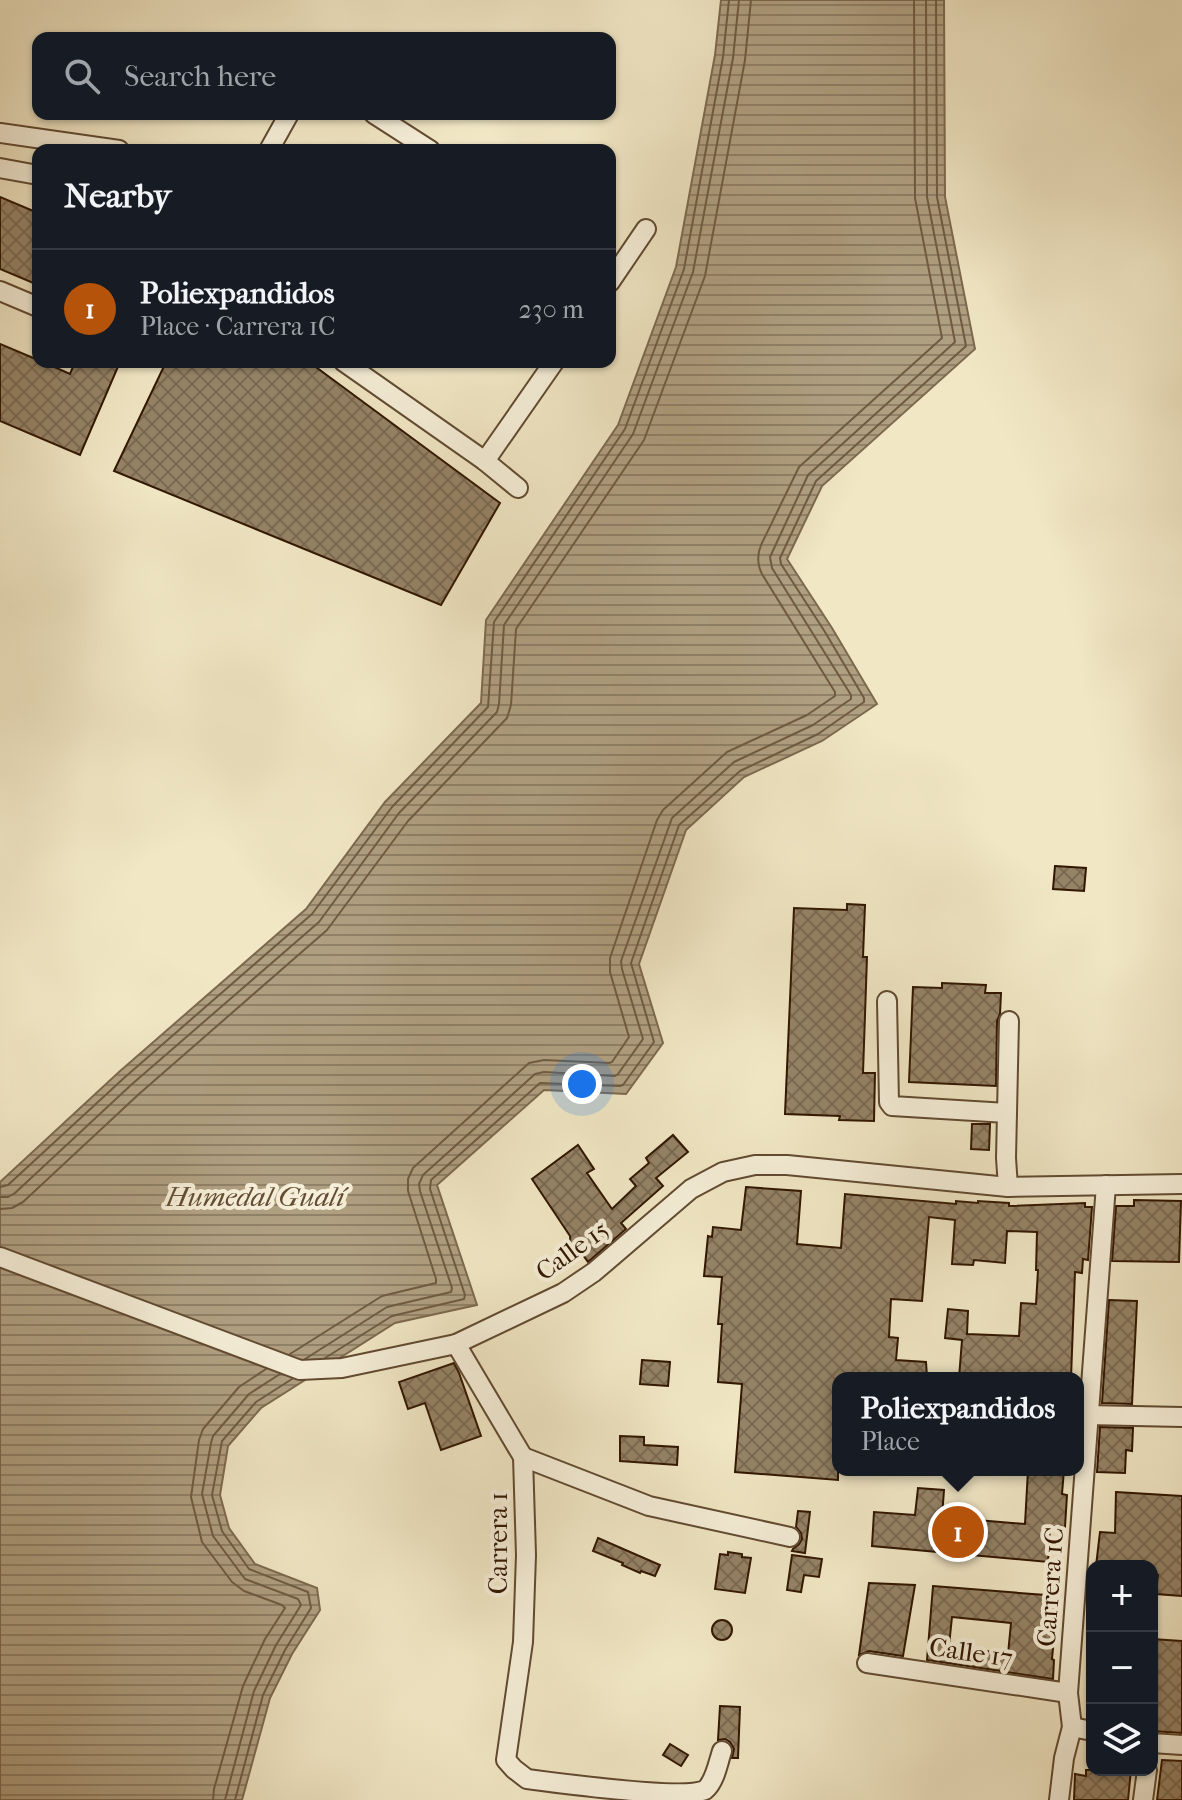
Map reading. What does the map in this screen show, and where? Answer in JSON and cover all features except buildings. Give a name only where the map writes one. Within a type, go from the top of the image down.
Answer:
[{"type":"street","points":[[272,144],[286,120]]},
{"type":"street","points":[[383,120],[421,144]]},
{"type":"street","points":[[0,133],[77,144]]},
{"type":"street","points":[[0,168],[32,174]]},
{"type":"street","points":[[616,272],[646,229]]},
{"type":"street","points":[[0,291],[32,304]]},
{"type":"street","points":[[353,368],[485,461],[518,488]]},
{"type":"street","points":[[485,461],[550,368]]},
{"type":"street","points":[[887,1001],[889,1102],[892,1106],[1007,1113]]},
{"type":"street","points":[[1008,1187],[1009,1021]]},
{"type":"street","name":"Calle 15","points":[[0,1257],[300,1370],[342,1368],[456,1344],[563,1293],[594,1272],[691,1189],[723,1172],[755,1165],[787,1165],[1008,1187],[1182,1184]]},
{"type":"street","name":"Carrera 1C","points":[[1084,1462],[1106,1185]]},
{"type":"street","name":"Carrera 1","points":[[456,1344],[523,1457],[526,1555],[523,1642],[506,1760],[527,1779],[649,1798]]},
{"type":"street","points":[[1087,1415],[1182,1417]]},
{"type":"street","points":[[523,1457],[649,1506],[790,1537]]},
{"type":"street","name":"Carrera 1C","points":[[1059,1800],[1064,1758],[1072,1727],[1068,1693],[1083,1476]]},
{"type":"street","name":"Calle 17","points":[[867,1663],[1068,1693]]},
{"type":"street","points":[[1072,1727],[1086,1730]]},
{"type":"street","points":[[1158,1743],[1182,1745]]},
{"type":"street","points":[[649,1798],[697,1795],[704,1791],[711,1783],[722,1751]]},
{"type":"street","points":[[1143,1800],[1146,1776]]},
{"type":"water","name":"Humedal Gualí","points":[[721,0],[944,0],[945,197],[975,349],[822,486],[787,559],[877,704],[822,741],[744,777],[686,830],[639,964],[663,1043],[626,1094],[544,1090],[437,1185],[477,1305],[395,1323],[261,1408],[228,1446],[220,1495],[229,1528],[255,1564],[317,1588],[320,1610],[292,1654],[270,1698],[242,1800],[0,1800],[0,1182],[119,1072],[306,909],[385,802],[481,703],[486,620],[618,425],[676,267],[715,55]]},
{"type":"place","name":"Poliexpandidos","points":[[958,1532]]}]
